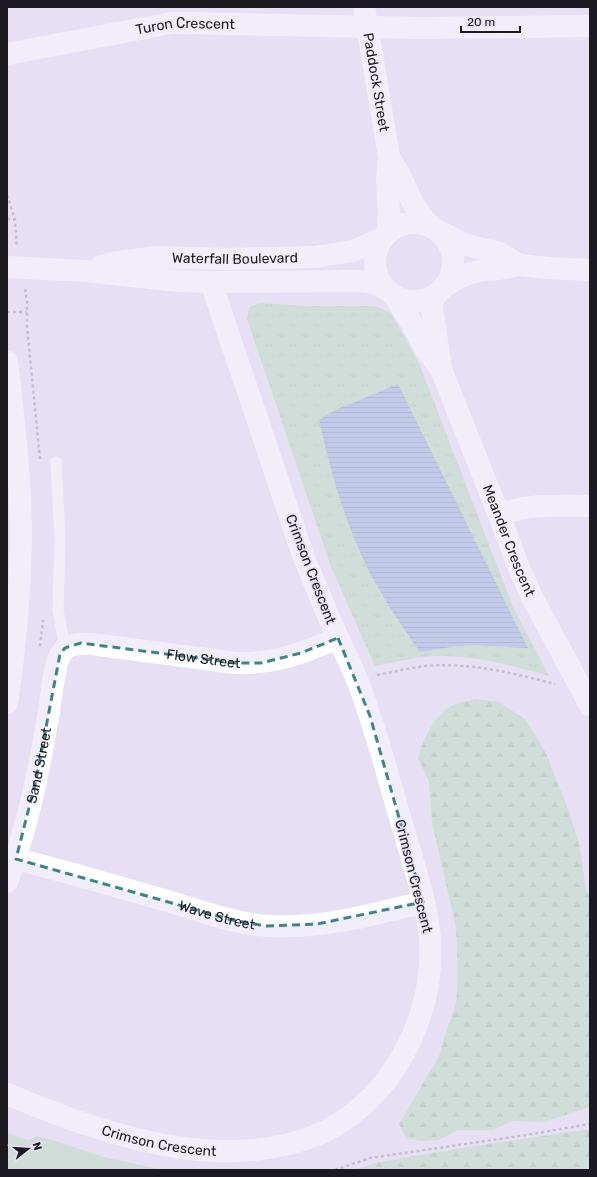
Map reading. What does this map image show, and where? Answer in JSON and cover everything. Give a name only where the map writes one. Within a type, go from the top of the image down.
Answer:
[{"type":"street","name":"Turon Crescent","points":[[7,54],[171,23],[186,22],[365,17],[421,28],[590,26]]},
{"type":"street","name":"Paddock Street","points":[[365,17],[389,157],[387,182],[389,205],[386,236]]},
{"type":"street","name":"Paddock Street","points":[[389,157],[401,178],[413,206],[419,215],[433,228]]},
{"type":"street","points":[[519,265],[500,253],[460,242],[423,224],[408,223],[394,228],[386,236],[376,251],[375,266],[377,274],[389,292],[411,302],[419,301],[440,291],[460,277],[484,270],[519,265],[554,269],[590,270]]},
{"type":"street","points":[[433,228],[447,241],[453,256],[452,272],[440,291]]},
{"type":"street","name":"Waterfall Boulevard","points":[[86,271],[112,263],[157,257],[314,257],[352,251],[386,236]]},
{"type":"street","name":"Waterfall Boulevard","points":[[7,267],[86,271],[178,281],[358,281],[369,282],[389,292]]},
{"type":"street","name":"Crimson Crescent","points":[[7,1094],[58,1115],[143,1143],[193,1152],[233,1154],[257,1153],[292,1146],[312,1138],[347,1118],[378,1091],[410,1042],[419,1022],[425,1001],[429,980],[430,939],[423,902],[370,716],[358,680],[338,638],[304,558],[211,282]]},
{"type":"street","name":"Meander Crescent","points":[[440,291],[432,308],[439,346],[441,369]]},
{"type":"street","name":"Meander Crescent","points":[[389,292],[413,325],[425,348],[441,369],[500,515],[519,568],[533,599],[590,705]]},
{"type":"street","points":[[7,362],[17,461],[21,539],[19,601],[7,703]]},
{"type":"street","points":[[500,515],[526,507],[590,506]]},
{"type":"street","name":"Flow Street","points":[[65,648],[73,644],[92,644],[236,663],[249,663],[274,660],[301,654],[338,638]]},
{"type":"street","name":"Sand Street","points":[[7,882],[16,859],[36,780],[48,722],[57,662],[60,654],[65,648]]},
{"type":"street","name":"Wave Street","points":[[16,859],[49,867],[232,920],[266,926],[317,924],[384,912],[423,902]]},
{"type":"lane","points":[[56,462],[60,540],[58,610],[65,648]]},
{"type":"path","points":[[7,195],[15,220],[15,241]]},
{"type":"path","points":[[7,219],[15,220]]},
{"type":"path","points":[[7,312],[26,312],[26,297]]},
{"type":"path","points":[[358,680],[406,669],[442,666],[498,670],[560,686],[575,677]]},
{"type":"path","points":[[335,1170],[370,1158],[590,1124]]},
{"type":"highlighted area","points":[[338,638],[370,716],[423,902],[317,924],[266,926],[232,920],[16,859],[36,780],[60,654],[65,648],[81,643],[236,663],[261,663],[301,653]]},
{"type":"green space","points":[[260,303],[304,306],[375,306],[391,313],[419,363],[513,607],[549,676],[477,659],[447,656],[432,656],[375,666],[331,567],[247,319],[249,307]]},
{"type":"green space","points":[[476,699],[499,702],[525,719],[546,753],[570,814],[579,844],[586,888],[590,900],[590,1107],[545,1122],[513,1121],[492,1130],[457,1130],[439,1140],[423,1141],[406,1138],[399,1124],[439,1056],[456,1003],[458,977],[456,928],[432,822],[429,782],[418,758],[426,736],[439,716],[451,706]]},
{"type":"green space","points":[[590,1129],[590,1170],[353,1170],[379,1162]]},
{"type":"green space","points":[[7,1133],[29,1140],[37,1136],[104,1157],[163,1170],[7,1170]]},
{"type":"water","points":[[398,384],[528,648],[474,645],[420,652],[392,611],[367,567],[351,531],[338,495],[319,420],[335,410]]}]
